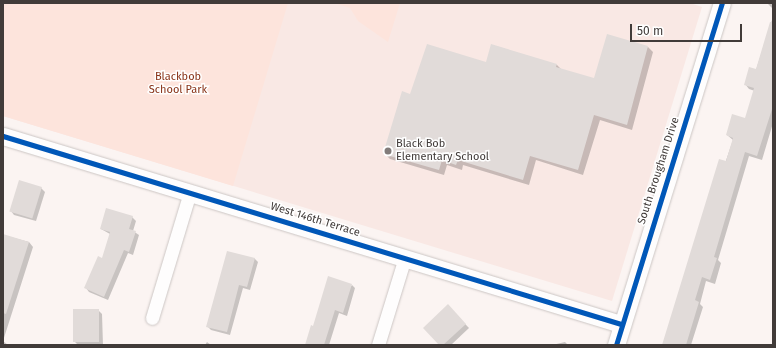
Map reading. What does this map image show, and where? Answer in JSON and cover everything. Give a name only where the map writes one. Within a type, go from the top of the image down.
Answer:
[{"type":"street","name":"South Brougham Drive","points":[[616,345],[621,324],[722,3]]},
{"type":"street","name":"West 146th Terrace","points":[[3,136],[405,257],[621,324]]},
{"type":"street","points":[[152,318],[190,192]]},
{"type":"street","points":[[378,345],[405,257]]},
{"type":"shaded area","name":"Black Bob Elementary School","points":[[3,3],[690,3],[702,7],[612,301],[3,116]]},
{"type":"green space","name":"Blackbob School Park","points":[[3,3],[288,3],[233,186],[3,116]]},
{"type":"green space","points":[[334,3],[400,3],[388,42],[358,21],[350,8]]},
{"type":"building","points":[[770,22],[773,22],[773,106],[757,156],[745,152],[714,257],[717,258],[710,280],[702,277],[695,300],[699,302],[686,345],[662,345],[719,159],[726,161],[733,138],[726,135],[732,114],[745,118],[754,88],[744,85],[749,67],[756,69]]},
{"type":"building","points":[[607,34],[648,46],[627,125],[594,115],[578,170],[530,156],[523,180],[458,160],[456,165],[442,160],[439,170],[383,154],[402,91],[410,94],[427,44],[486,62],[491,44],[557,64],[556,67],[594,78]]},
{"type":"building","points":[[19,180],[42,187],[32,219],[9,212]]},
{"type":"building","points":[[106,208],[133,216],[129,229],[136,231],[129,252],[124,250],[104,297],[84,288],[98,256],[102,258],[110,232],[100,229]]},
{"type":"building","points":[[3,234],[29,242],[6,314],[3,313]]},
{"type":"building","points":[[227,251],[255,258],[247,287],[239,285],[227,332],[206,327]]},
{"type":"building","points":[[328,276],[352,284],[343,313],[335,310],[324,345],[305,345],[311,325],[313,326]]},
{"type":"building","points":[[448,304],[466,324],[443,345],[439,345],[423,328]]},
{"type":"building","points":[[73,309],[99,309],[99,342],[73,342]]},
{"type":"cycle path","points":[[616,345],[722,3]]},
{"type":"cycle path","points":[[3,136],[621,324]]},
{"type":"place","name":"Black Bob Elementary School","points":[[388,151]]}]
